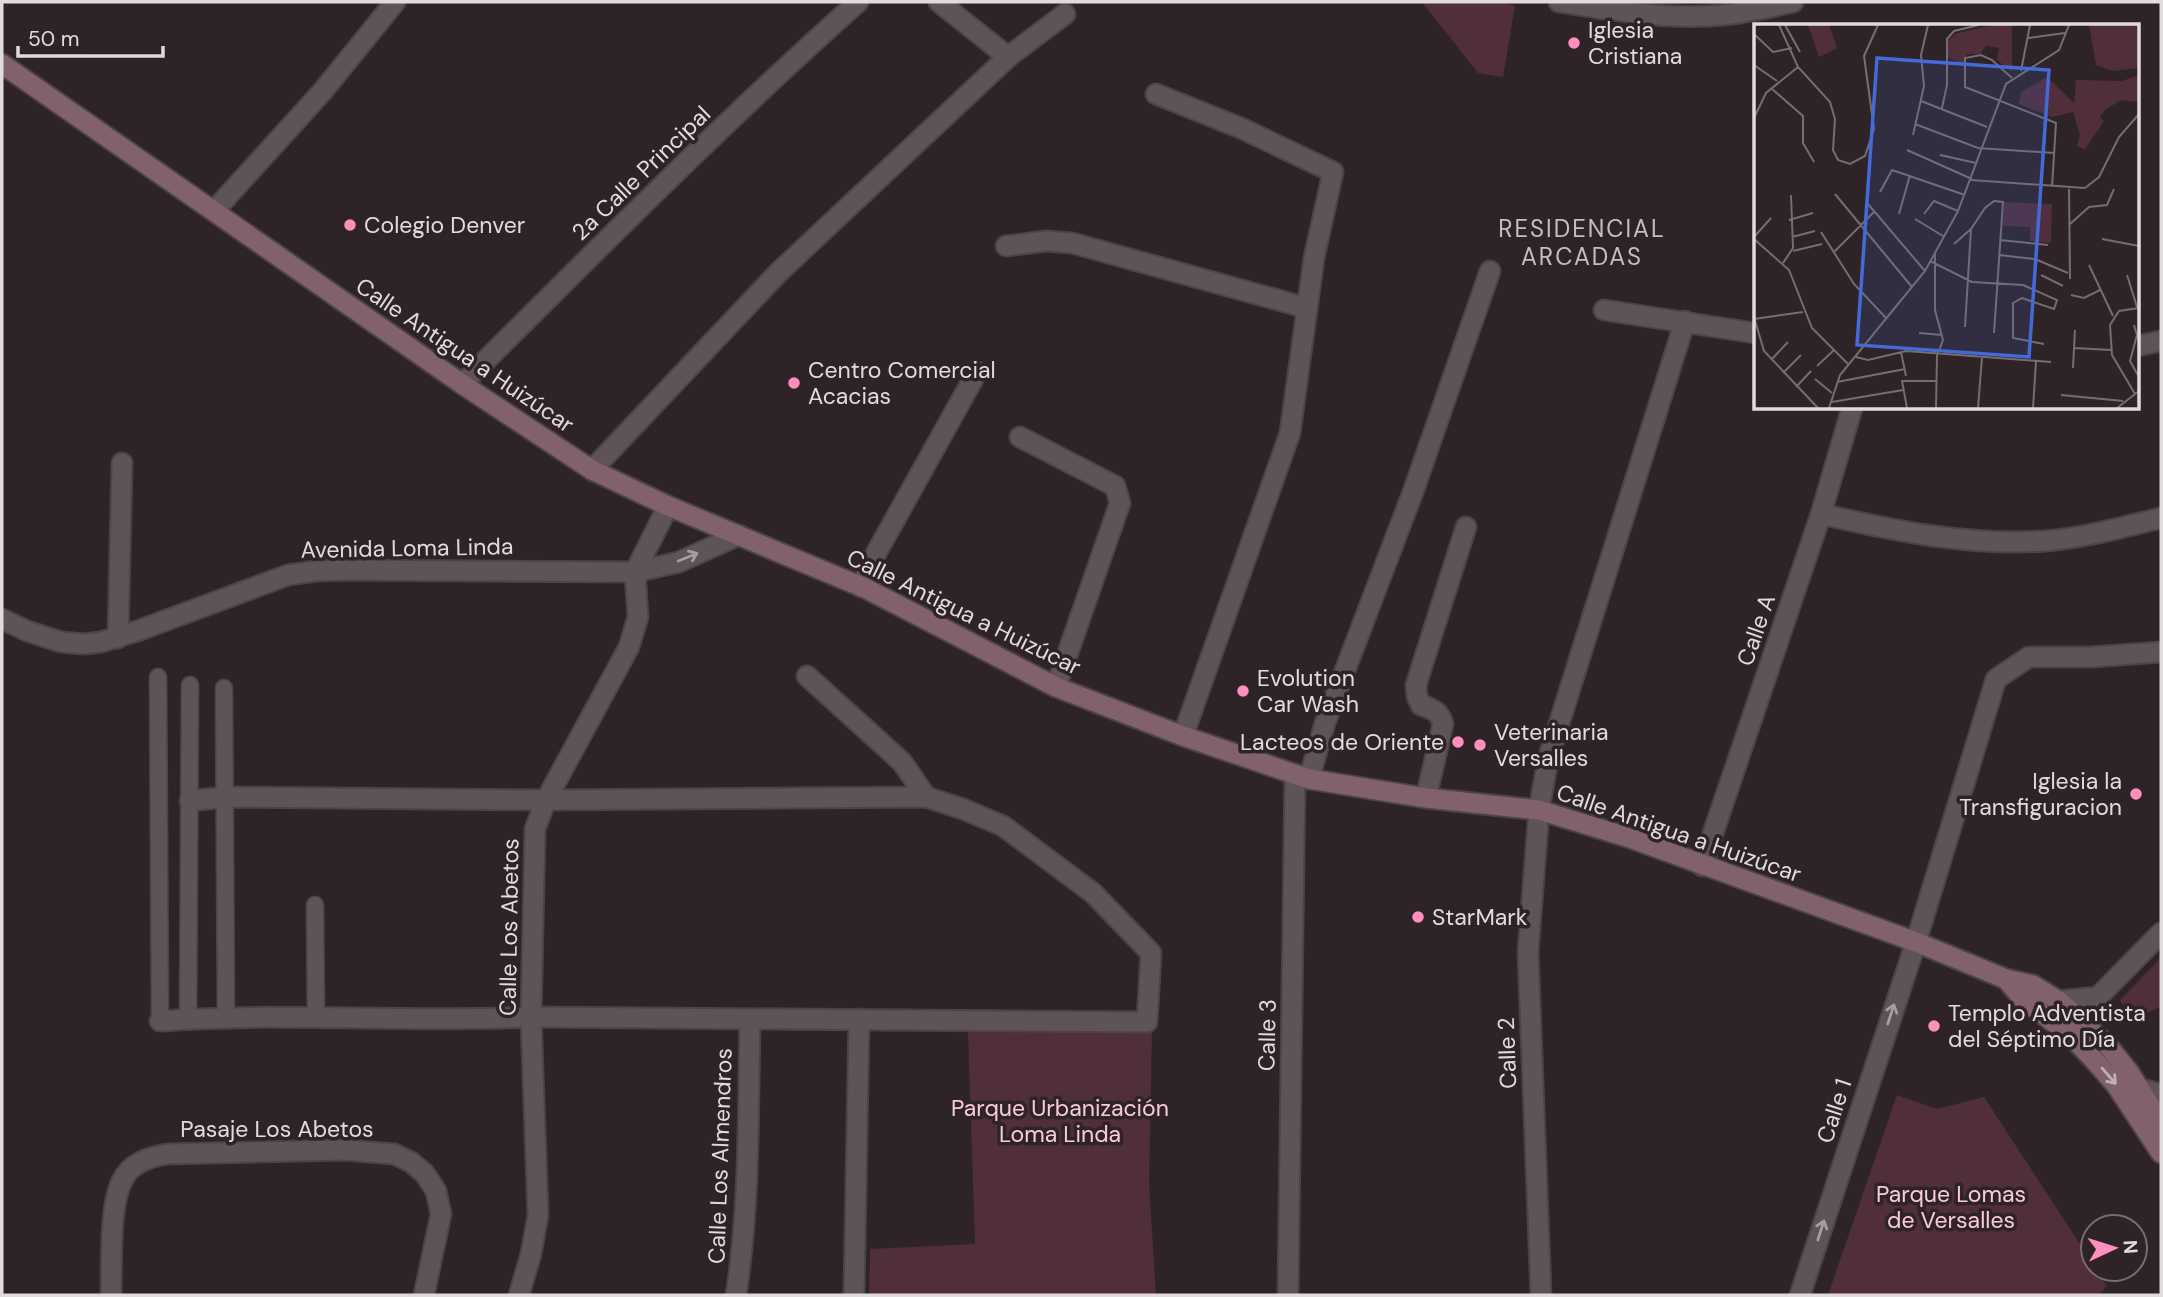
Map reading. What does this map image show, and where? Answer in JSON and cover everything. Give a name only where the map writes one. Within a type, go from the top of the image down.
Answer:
[{"type":"main road","name":"Calle Antigua a Huizúcar","points":[[2,64],[462,384],[592,470],[668,506],[861,587],[1056,687],[1183,736],[1302,777],[1426,798],[1539,810],[1630,838],[1916,942],[2006,979],[2033,985],[2059,1001],[2108,1046],[2161,1124]]},
{"type":"main road","name":"Calle Antigua a Huizúcar","points":[[2006,979],[2024,1000],[2070,1035],[2094,1060],[2116,1085],[2161,1153]]},
{"type":"street","points":[[214,211],[322,92],[395,2]]},
{"type":"street","name":"2a Calle Principal","points":[[462,384],[691,158],[794,59],[859,2]]},
{"type":"street","points":[[939,2],[1008,57]]},
{"type":"street","points":[[1559,2],[1629,13],[1678,16],[1723,15],[1793,2]]},
{"type":"street","points":[[592,470],[778,273],[1008,57],[1065,14]]},
{"type":"street","points":[[1156,94],[1243,130],[1333,172],[1314,258],[1290,433],[1183,736]]},
{"type":"street","points":[[1006,246],[1046,242],[1072,243],[1307,308]]},
{"type":"street","name":"Calle 3","points":[[1288,1295],[1302,777],[1413,492],[1490,271]]},
{"type":"street","points":[[1604,310],[1754,333]]},
{"type":"street","name":"Calle 2","points":[[1541,1295],[1528,952],[1539,810],[1548,759],[1685,321]]},
{"type":"street","points":[[2138,346],[2161,341]]},
{"type":"street","points":[[861,587],[874,557],[977,372]]},
{"type":"street","name":"Calle A","points":[[1702,866],[1821,514],[1851,410]]},
{"type":"street","points":[[1020,437],[1115,486],[1120,503],[1056,687]]},
{"type":"street","points":[[117,638],[122,463]]},
{"type":"street","points":[[635,572],[668,506]]},
{"type":"street","points":[[1821,514],[1909,534],[1997,543],[2048,541],[2161,518]]},
{"type":"street","points":[[1426,798],[1443,724],[1436,710],[1421,705],[1416,685],[1466,527]]},
{"type":"street","name":"Avenida Loma Linda","points":[[2,619],[44,637],[84,644],[117,638],[288,575],[316,570],[635,572],[678,562],[739,535]]},
{"type":"street","name":"Calle Los Abetos","points":[[519,1295],[531,1254],[538,1215],[531,1017],[535,830],[546,800],[629,647],[638,617],[635,572]]},
{"type":"street","name":"Calle 1","points":[[1800,1295],[1916,942],[1996,679],[2029,657],[2091,657],[2161,652]]},
{"type":"street","points":[[807,676],[902,762],[926,797]]},
{"type":"street","points":[[158,677],[160,1021],[226,1018],[461,1020],[531,1017],[1147,1022],[1151,953],[1093,893],[1003,826],[926,797],[159,799]]},
{"type":"street","points":[[188,1019],[190,685]]},
{"type":"street","points":[[224,688],[226,1018]]},
{"type":"street","points":[[315,905],[316,1018]]},
{"type":"street","points":[[2084,1022],[2098,997],[2161,933]]},
{"type":"street","points":[[2059,1001],[2098,997]]},
{"type":"street","name":"Calle Los Almendros","points":[[736,1295],[746,1204],[750,1019]]},
{"type":"street","points":[[853,1295],[859,1020]]},
{"type":"street","points":[[2138,1088],[2161,1094]]},
{"type":"street","name":"Pasaje Los Abetos","points":[[111,1295],[116,1196],[122,1179],[134,1166],[149,1157],[167,1154],[345,1150],[394,1154],[403,1158],[425,1174],[436,1191],[440,1214],[424,1295]]},
{"type":"green space","points":[[1422,2],[1502,2],[1515,6],[1503,77],[1478,73]]},
{"type":"green space","points":[[2161,958],[2161,1007],[2132,1019],[2120,1000]]},
{"type":"green space","name":"Parque Urbanización Loma Linda","points":[[1152,1029],[1149,1184],[1156,1295],[869,1295],[870,1249],[975,1244],[968,1032]]},
{"type":"green space","name":"Parque Lomas de Versalles","points":[[1897,1095],[1937,1109],[1984,1097],[2079,1243],[2079,1283],[2105,1283],[2107,1286],[2098,1295],[1828,1295]]},
{"type":"place","name":"Iglesia Cristiana","points":[[1574,43]]},
{"type":"place","name":"Colegio Denver","points":[[350,225]]},
{"type":"place","name":"Centro Comercial Acacias","points":[[794,383]]},
{"type":"place","name":"Evolution Car Wash","points":[[1243,691]]},
{"type":"place","name":"Lacteos de Oriente","points":[[1458,742]]},
{"type":"place","name":"Veterinaria Versalles","points":[[1480,745]]},
{"type":"place","name":"Iglesia la Transfiguracion","points":[[2136,794]]},
{"type":"place","name":"StarMark","points":[[1418,917]]},
{"type":"place","name":"Templo Adventista del Séptimo Día","points":[[1934,1026]]},
{"type":"district","name":"RESIDENCIAL ARCADAS","points":[[1582,242]]}]
